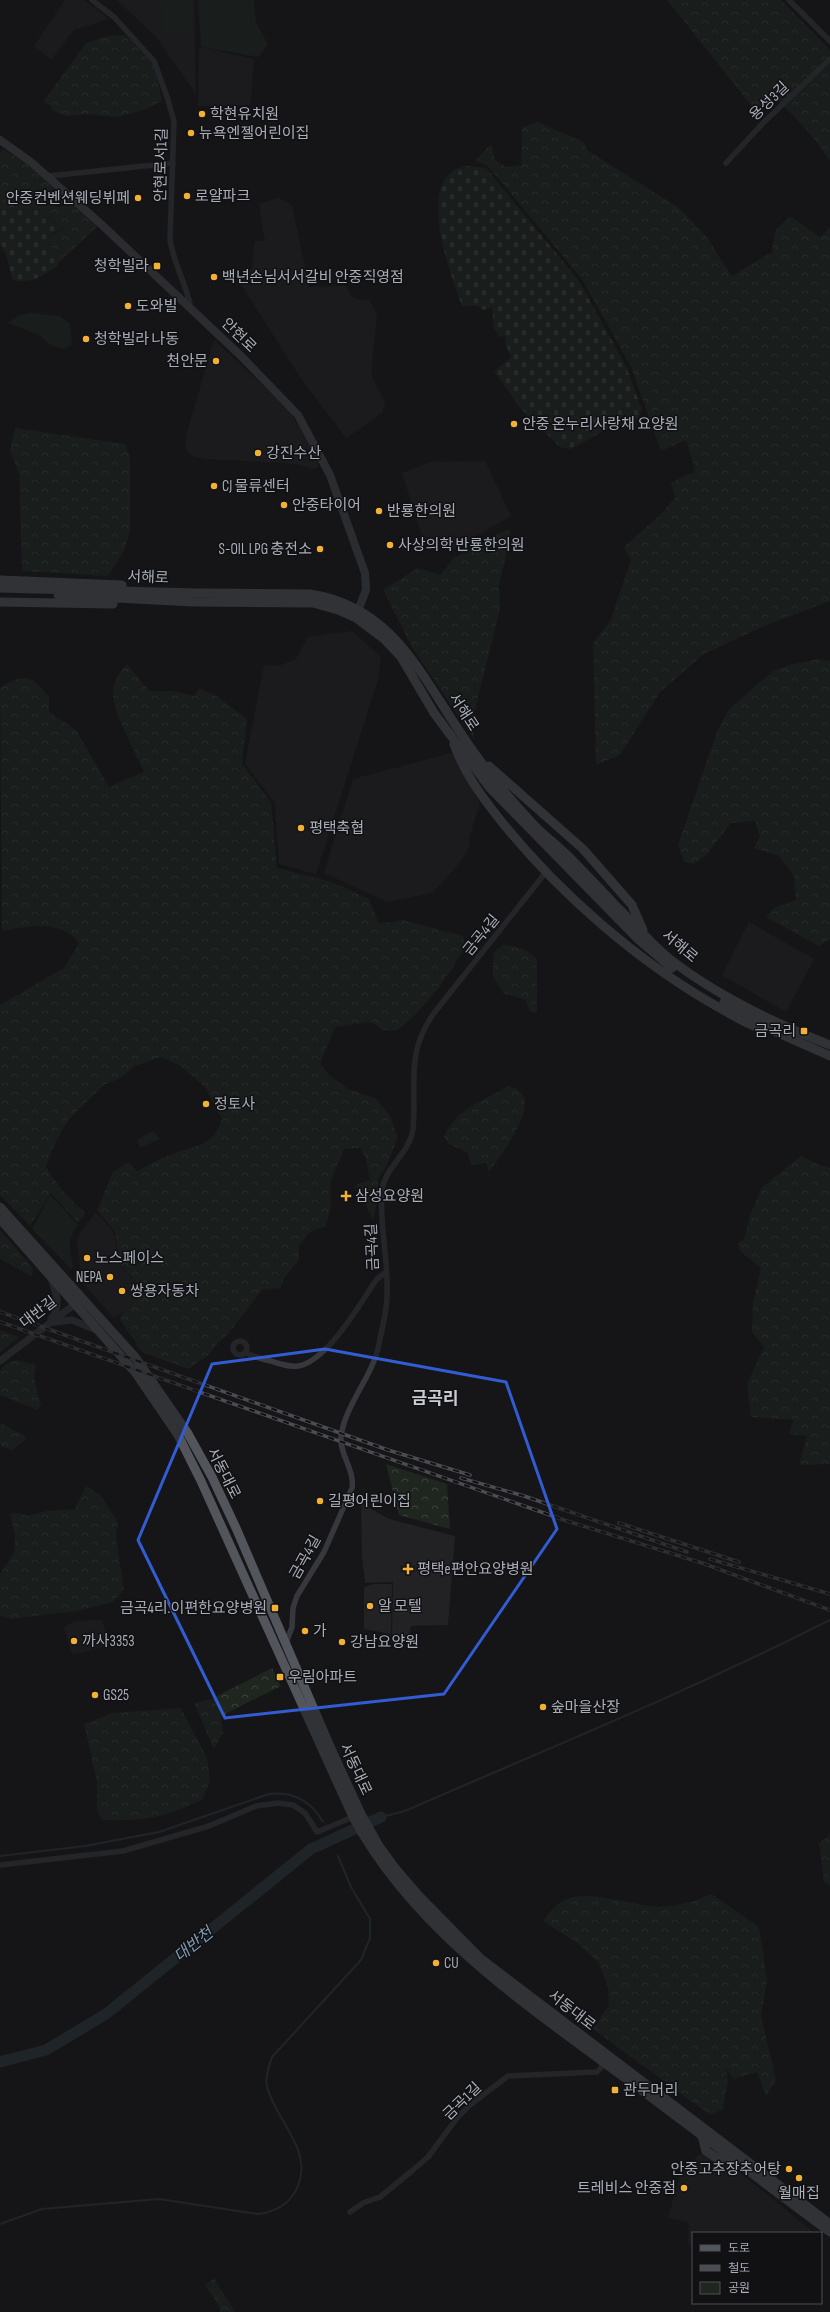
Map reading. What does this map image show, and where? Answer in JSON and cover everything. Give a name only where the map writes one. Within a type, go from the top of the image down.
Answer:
[{"type":"main road","name":"안현로","points":[[0,140],[49,176],[191,308],[280,395],[298,415],[314,442],[336,489],[365,573],[366,590],[357,614]]},
{"type":"main road","points":[[0,580],[109,584],[157,591]]},
{"type":"main road","name":"서해로","points":[[0,588],[310,594],[326,597],[389,631],[405,648],[493,778],[535,826],[568,856],[670,959],[722,995],[793,1031],[830,1045]]},
{"type":"main road","name":"서해로","points":[[0,594],[194,602],[313,603],[357,614],[401,657],[434,713],[490,788],[638,939],[666,964],[713,996],[778,1033],[830,1056]]},
{"type":"main road","points":[[0,602],[141,604],[194,602]]},
{"type":"main road","points":[[450,733],[464,767],[486,802],[546,872],[631,948],[687,990],[749,1024],[778,1033]]},
{"type":"main road","points":[[478,756],[575,844],[583,849],[632,905],[644,934]]},
{"type":"main road","name":"서동대로","points":[[0,1207],[78,1299],[103,1335],[135,1372],[178,1435],[204,1487],[358,1820],[395,1868],[418,1896],[480,1958],[702,2136],[830,2232]]},
{"type":"main road","name":"서동대로","points":[[0,1219],[50,1274],[78,1299],[135,1357],[187,1432],[212,1477],[236,1528],[358,1820]]},
{"type":"main road","name":"서동대로","points":[[607,2060],[830,2224]]},
{"type":"main road","points":[[815,2221],[818,2232]]},
{"type":"street","name":"안현로서1길","points":[[92,0],[114,17],[154,61],[174,122],[170,240],[173,258],[184,281],[191,308]]},
{"type":"street","points":[[789,0],[830,41]]},
{"type":"street","name":"용성3길","points":[[726,163],[762,124],[830,58]]},
{"type":"street","points":[[49,176],[173,163]]},
{"type":"street","name":"금곡4길","points":[[285,1646],[292,1627],[293,1608],[297,1596],[324,1552],[352,1488],[353,1480],[341,1437],[346,1419],[378,1346],[387,1296],[382,1189],[389,1173],[404,1154],[411,1135],[415,1052],[420,1035],[434,1013],[546,872]]},
{"type":"street","points":[[245,1352],[284,1365],[299,1366],[317,1358],[338,1334],[378,1280],[385,1273]]},
{"type":"street","points":[[50,1274],[58,1301],[56,1313],[52,1321]]},
{"type":"street","name":"대반길","points":[[0,1361],[27,1336],[52,1321],[78,1299]]},
{"type":"street","points":[[52,1321],[77,1321],[103,1335]]},
{"type":"street","points":[[0,1865],[123,1851],[202,1828],[256,1806],[278,1803],[293,1805],[305,1814],[317,1832],[358,1820]]},
{"type":"street","name":"금곡1길","points":[[350,2212],[363,2203],[380,2197],[413,2170],[428,2157],[457,2118],[508,2076],[597,2072],[607,2060]]},
{"type":"highlighted area","points":[[325,1349],[506,1382],[557,1529],[444,1694],[225,1718],[138,1540],[212,1364]]},
{"type":"shaded area","points":[[65,0],[84,0],[109,19],[74,30],[51,60],[34,46]]},
{"type":"shaded area","points":[[117,0],[194,0],[196,94],[157,38]]},
{"type":"shaded area","points":[[199,47],[254,59],[250,105],[198,106]]},
{"type":"shaded area","points":[[278,198],[292,205],[309,287],[346,286],[351,296],[362,301],[369,299],[377,315],[371,375],[385,402],[382,413],[346,438],[300,377],[241,284],[246,273],[252,269],[255,241],[265,241],[259,204]]},
{"type":"shaded area","points":[[214,340],[289,410],[313,449],[319,467],[313,469],[285,463],[208,459],[192,456],[186,450],[186,436]]},
{"type":"shaded area","points":[[485,461],[511,516],[453,549],[439,537],[427,540],[422,536],[402,473],[430,462]]},
{"type":"shaded area","points":[[352,631],[381,657],[378,679],[316,874],[279,864],[275,803],[245,764],[264,665],[279,666],[296,659],[308,637]]},
{"type":"shaded area","points":[[452,753],[480,803],[469,838],[470,847],[457,866],[437,888],[431,893],[388,902],[324,873],[353,779]]},
{"type":"shaded area","points":[[749,922],[814,959],[786,1012],[722,975]]},
{"type":"shaded area","points":[[96,1212],[114,1233],[119,1264],[143,1293],[124,1312],[113,1317],[82,1282],[77,1242],[80,1233]]},
{"type":"shaded area","name":"평택e편안요양병원","points":[[361,1503],[389,1519],[455,1536],[448,1625],[411,1626],[409,1636],[392,1636],[393,1582],[365,1583],[362,1556]]},
{"type":"shaded area","points":[[374,1584],[392,1584],[391,1634],[364,1629],[364,1587]]},
{"type":"shaded area","points":[[102,1620],[110,1645],[72,1655],[64,1627],[75,1621]]},
{"type":"shaded area","points":[[700,2154],[719,2155],[813,2232],[692,2232],[692,2247],[688,2244],[689,2222],[668,2218],[681,2172]]},
{"type":"green space","points":[[192,0],[193,33],[162,34],[161,1]]},
{"type":"green space","points":[[198,0],[254,0],[256,23],[268,44],[259,57],[201,47]]},
{"type":"green space","points":[[667,0],[781,0],[830,50],[830,161],[805,128],[774,98],[758,114]]},
{"type":"green space","points":[[125,35],[155,67],[162,101],[147,109],[118,117],[86,114],[67,116],[52,110],[50,105],[43,102],[86,43],[107,36]]},
{"type":"green space","points":[[538,122],[583,142],[588,151],[678,207],[705,235],[732,276],[772,252],[775,231],[790,216],[820,237],[830,227],[830,601],[764,626],[704,654],[660,692],[620,755],[596,765],[593,643],[610,621],[631,560],[624,547],[659,516],[675,498],[671,483],[695,471],[686,440],[661,451],[631,367],[582,279],[487,165],[475,161],[491,144],[495,160],[506,167],[521,165],[522,127]]},
{"type":"green space","points":[[3,149],[32,167],[54,187],[44,199],[46,204],[59,207],[73,203],[93,220],[97,227],[58,263],[57,252],[52,249],[49,238],[52,234],[64,230],[56,224],[52,215],[48,219],[44,217],[39,209],[24,206],[24,201],[12,199],[0,204],[0,152]]},
{"type":"green space","points":[[468,166],[486,168],[579,281],[626,366],[642,410],[638,418],[611,427],[571,449],[560,447],[521,409],[494,371],[512,357],[505,344],[506,336],[499,337],[494,328],[492,307],[484,310],[477,306],[462,306],[451,276],[441,237],[438,217],[442,184],[451,172]]},
{"type":"green space","points":[[54,190],[70,202],[58,205],[47,203],[46,199]]},
{"type":"green space","points":[[12,199],[24,201],[24,206],[39,209],[44,218],[48,220],[52,215],[56,224],[64,230],[52,233],[49,238],[51,249],[57,252],[58,265],[42,276],[30,280],[18,281],[12,279],[6,254],[0,245],[0,204]]},
{"type":"green space","points":[[31,313],[60,316],[70,324],[72,344],[65,349],[52,346],[39,335],[8,323],[20,315]]},
{"type":"green space","points":[[15,428],[125,444],[130,458],[130,530],[125,549],[108,576],[22,571],[19,474],[10,450]]},
{"type":"green space","points":[[508,529],[511,533],[499,586],[500,609],[473,717],[474,739],[412,647],[383,590],[418,568],[440,575],[454,558]]},
{"type":"green space","points":[[819,659],[830,661],[830,939],[819,946],[766,917],[774,908],[796,900],[794,876],[779,856],[754,848],[760,837],[755,821],[731,823],[706,855],[694,864],[684,862],[678,845],[717,732],[729,709],[773,671],[793,664]]},
{"type":"green space","points":[[127,664],[149,691],[173,691],[195,696],[199,688],[218,697],[247,719],[242,764],[271,802],[277,868],[332,882],[369,899],[379,924],[403,920],[463,936],[465,947],[451,970],[427,1002],[397,1031],[383,1030],[371,1022],[335,1027],[320,1064],[329,1075],[348,1089],[375,1098],[389,1114],[398,1137],[387,1165],[378,1179],[378,1196],[373,1220],[356,1185],[370,1180],[366,1159],[360,1148],[344,1149],[330,1183],[331,1205],[326,1226],[309,1233],[299,1246],[299,1260],[285,1277],[280,1288],[262,1290],[229,1333],[217,1344],[209,1355],[188,1369],[142,1352],[119,1318],[144,1292],[120,1264],[115,1232],[97,1210],[113,1172],[128,1162],[137,1171],[166,1157],[202,1144],[213,1135],[222,1119],[205,1087],[179,1065],[161,1057],[135,1066],[122,1077],[104,1085],[68,1120],[52,1150],[46,1166],[63,1191],[86,1213],[78,1223],[51,1193],[30,1226],[0,1195],[0,1005],[64,968],[79,943],[72,936],[63,931],[44,926],[2,931],[0,688],[21,678],[38,684],[49,697],[49,712],[76,730],[109,787],[144,772],[121,722],[114,702],[113,690],[115,681]]},
{"type":"green space","points":[[502,945],[521,949],[537,959],[537,1013],[530,1012],[526,1000],[503,993],[493,976],[493,954]]},
{"type":"green space","points":[[508,1086],[519,1091],[524,1098],[525,1108],[516,1132],[489,1172],[486,1163],[471,1165],[468,1153],[449,1144],[444,1137],[449,1127],[463,1112]]},
{"type":"green space","points":[[153,1131],[160,1139],[140,1148],[137,1140]]},
{"type":"green space","points":[[801,1156],[817,1164],[830,1168],[830,1464],[799,1465],[807,1436],[789,1434],[793,1420],[751,1417],[747,1384],[764,1347],[752,1332],[753,1303],[761,1268],[740,1251],[737,1243],[744,1240],[751,1213],[762,1187]]},
{"type":"green space","points":[[50,1195],[78,1225],[70,1240],[73,1267],[71,1269],[32,1229]]},
{"type":"green space","points":[[0,1230],[32,1267],[33,1272],[31,1276],[0,1259]]},
{"type":"green space","points":[[0,1330],[19,1337],[0,1353]]},
{"type":"green space","points":[[16,1360],[36,1365],[34,1379],[41,1405],[38,1410],[0,1395],[0,1370],[8,1362]]},
{"type":"green space","points":[[0,1423],[24,1435],[26,1439],[12,1450],[2,1447],[0,1443]]},
{"type":"green space","points":[[386,1464],[447,1484],[450,1529],[399,1515]]},
{"type":"green space","points":[[87,1486],[100,1495],[118,1522],[116,1538],[124,1589],[113,1602],[77,1611],[11,1619],[0,1615],[0,1574],[14,1553],[15,1536],[10,1514],[20,1513],[27,1516],[47,1511],[75,1509],[84,1489]]},
{"type":"green space","points":[[272,1668],[281,1686],[221,1716],[223,1733],[214,1749],[194,1703],[211,1699]]},
{"type":"green space","points":[[181,1708],[207,1758],[210,1781],[202,1800],[164,1815],[130,1820],[102,1820],[97,1811],[97,1782],[84,1724],[113,1713]]},
{"type":"green space","points":[[830,1835],[830,1886],[824,1882],[819,1843]]},
{"type":"green space","points":[[712,1894],[759,1927],[767,1981],[761,2016],[776,2080],[766,2096],[757,2072],[734,2079],[726,2069],[728,2080],[723,2109],[710,2115],[593,2029],[609,2005],[608,1986],[598,1962],[577,1943],[543,1921],[558,1904],[573,1897],[583,1896],[606,1898],[641,1905],[667,1906],[682,1904]]},
{"type":"green space","points":[[214,2278],[235,2312],[220,2312],[219,2306],[205,2285]]},
{"type":"waterway","points":[[381,1817],[405,1811],[672,1695],[830,1620]]},
{"type":"waterway","points":[[0,1856],[85,1846],[159,1832],[269,1794],[278,1793],[301,1799],[313,1808],[323,1822]]},
{"type":"waterway","name":"대반천","points":[[0,2062],[46,2050],[106,2014],[311,1849],[381,1817]]},
{"type":"waterway","points":[[0,2224],[42,2209],[159,2199],[258,2214],[280,2208],[292,2197],[301,2178],[301,2164],[293,2138],[272,2100],[267,2087],[267,2075],[272,2057],[361,1960],[370,1938],[370,1919],[351,1887],[338,1856]]},
{"type":"railway","points":[[0,1312],[388,1450],[470,1475]]},
{"type":"railway","points":[[0,1322],[567,1521],[702,1563],[830,1610]]},
{"type":"railway","points":[[461,1478],[524,1496],[687,1552]]},
{"type":"railway","points":[[619,1523],[739,1562]]},
{"type":"railway","points":[[710,1559],[830,1594]]},
{"type":"place","name":"학현유치원","points":[[202,114]]},
{"type":"place","name":"뉴욕엔젤어린이집","points":[[191,133]]},
{"type":"place","name":"로얄파크","points":[[187,196]]},
{"type":"place","name":"안중컨벤션웨딩뷔페","points":[[138,198]]},
{"type":"place","name":"청학빌라","points":[[157,266]]},
{"type":"place","name":"백년손님서서갈비 안중직영점","points":[[214,277]]},
{"type":"place","name":"도와빌","points":[[128,306]]},
{"type":"place","name":"청학빌라 나동","points":[[86,339]]},
{"type":"place","name":"천안문","points":[[216,361]]},
{"type":"place","name":"안중 온누리사랑채 요양원","points":[[514,424]]},
{"type":"place","name":"강진수산","points":[[258,453]]},
{"type":"place","name":"CJ 물류센터","points":[[214,486]]},
{"type":"place","name":"안중타이어","points":[[284,505]]},
{"type":"place","name":"반룡한의원","points":[[379,511]]},
{"type":"place","name":"사상의학 반룡한의원","points":[[390,545]]},
{"type":"place","name":"S-OIL LPG 충전소","points":[[320,549]]},
{"type":"place","name":"평택축협","points":[[301,828]]},
{"type":"place","name":"금곡리","points":[[804,1031]]},
{"type":"place","name":"정토사","points":[[206,1104]]},
{"type":"place","name":"삼성요양원","points":[[346,1196]]},
{"type":"place","name":"노스페이스","points":[[87,1258]]},
{"type":"place","name":"NEPA","points":[[110,1277]]},
{"type":"place","name":"쌍용자동차","points":[[122,1291]]},
{"type":"place","name":"길평어린이집","points":[[320,1501]]},
{"type":"place","name":"평택e편안요양병원","points":[[408,1569]]},
{"type":"place","name":"알 모텔","points":[[370,1606]]},
{"type":"place","name":"금곡4리.이편한요양병원","points":[[275,1608]]},
{"type":"place","name":"가","points":[[305,1631]]},
{"type":"place","name":"까사3353","points":[[74,1641]]},
{"type":"place","name":"강남요양원","points":[[342,1642]]},
{"type":"place","name":"우림아파트","points":[[280,1677]]},
{"type":"place","name":"GS25","points":[[95,1695]]},
{"type":"place","name":"숲마을산장","points":[[543,1707]]},
{"type":"place","name":"CU","points":[[436,1963]]},
{"type":"place","name":"관두머리","points":[[615,2090]]},
{"type":"place","name":"안중고추장추어탕","points":[[789,2169]]},
{"type":"place","name":"월매집","points":[[799,2178]]},
{"type":"place","name":"트레비스 안중점","points":[[684,2188]]},
{"type":"district","name":"금곡리","points":[[435,1398]]}]
